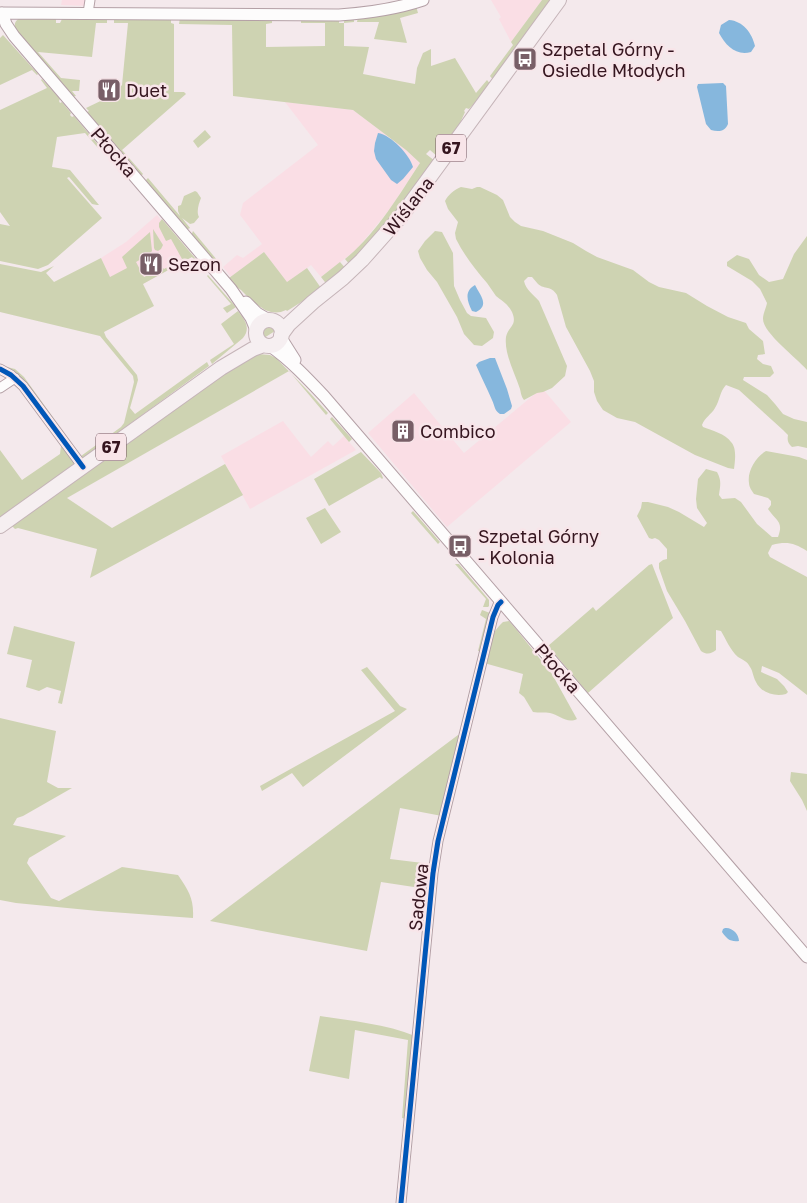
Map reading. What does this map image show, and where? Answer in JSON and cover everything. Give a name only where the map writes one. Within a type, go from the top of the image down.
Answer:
[{"type":"main road","points":[[1,12],[339,15],[396,8],[423,0]]},
{"type":"main road","name":"Wiślana","points":[[281,335],[289,324],[362,260],[402,215],[559,0]]},
{"type":"main road","name":"Płocka","points":[[1,12],[14,36],[231,289],[251,318],[256,330]]},
{"type":"main road","name":"Płocka","points":[[231,289],[257,313],[272,321]]},
{"type":"main road","name":"Wiślana","points":[[272,321],[284,318],[313,302]]},
{"type":"main road","points":[[272,321],[280,327],[281,335]]},
{"type":"main road","name":"67","points":[[221,368],[248,342],[261,323],[272,321]]},
{"type":"main road","points":[[256,330],[257,339],[267,345]]},
{"type":"main road","name":"Płocka","points":[[281,335],[286,347],[309,380],[807,957]]},
{"type":"main road","name":"67","points":[[0,526],[221,368],[253,349],[277,342],[281,335]]},
{"type":"main road","name":"Płocka","points":[[267,345],[280,353],[309,380]]},
{"type":"street","points":[[88,13],[90,0]]},
{"type":"street","points":[[0,369],[15,378],[29,393],[83,467]]},
{"type":"street","points":[[0,388],[15,378]]},
{"type":"street","name":"Sadowa","points":[[401,1203],[432,883],[438,841],[493,617],[501,602]]},
{"type":"shaded area","points":[[62,0],[88,0],[87,6],[61,5]]},
{"type":"shaded area","points":[[491,0],[542,0],[511,42],[499,19],[501,17]]},
{"type":"shaded area","points":[[285,102],[353,110],[406,150],[420,163],[390,209],[356,250],[321,277],[311,265],[287,283],[264,252],[231,277],[223,267],[237,255],[243,258],[262,244],[240,215],[243,203],[318,145]]},
{"type":"shaded area","points":[[157,215],[192,257],[143,284],[110,277],[101,258],[126,242]]},
{"type":"shaded area","points":[[542,388],[571,422],[447,527],[368,433],[414,393],[464,453]]},
{"type":"shaded area","points":[[283,421],[311,457],[328,441],[333,446],[344,436],[356,450],[250,509],[221,456]]},
{"type":"green space","points":[[542,0],[554,0],[494,81],[490,76],[513,45],[511,42]]},
{"type":"green space","points":[[416,6],[418,13],[400,18],[407,43],[374,39],[379,22],[357,22],[358,17]]},
{"type":"green space","points":[[63,17],[107,17],[107,23],[96,23],[92,57],[38,52],[61,78],[80,80],[79,91],[72,91],[76,96],[71,97],[16,30],[15,26],[20,18],[56,18],[56,23],[60,23]]},
{"type":"green space","points":[[114,17],[171,17],[171,23],[174,24],[174,92],[184,92],[186,94],[122,150],[143,174],[141,176],[85,113],[89,111],[86,108],[113,95],[122,85],[128,23],[114,23]]},
{"type":"green space","points":[[180,18],[272,19],[272,23],[266,24],[266,47],[325,46],[325,23],[301,23],[301,18],[339,18],[339,23],[344,23],[344,46],[369,47],[363,74],[415,84],[417,68],[423,53],[431,49],[431,66],[455,58],[476,93],[487,80],[491,85],[469,109],[466,108],[457,130],[438,157],[430,150],[426,154],[435,161],[389,224],[350,265],[345,259],[377,226],[420,163],[406,150],[353,110],[233,96],[232,25],[179,24]]},
{"type":"green space","points":[[354,18],[354,22],[344,23],[344,19]]},
{"type":"green space","points":[[3,35],[37,75],[32,70],[0,85],[0,38]]},
{"type":"green space","points":[[42,79],[60,99],[60,103],[62,102],[71,113],[70,115],[74,116],[101,148],[99,149],[85,133],[57,137],[52,167],[70,170],[99,205],[92,204],[69,177],[67,178],[102,218],[48,265],[38,269],[0,261],[0,224],[10,226],[0,212],[0,110],[47,88]]},
{"type":"green space","points":[[205,130],[211,137],[198,148],[193,141]]},
{"type":"green space","points":[[148,178],[180,216],[178,206],[181,205],[184,196],[195,191],[197,192],[201,198],[198,210],[199,217],[194,223],[190,224],[182,218],[190,228],[186,230],[145,181]]},
{"type":"green space","points":[[461,187],[472,189],[480,187],[497,195],[503,200],[510,217],[521,226],[543,231],[573,243],[597,257],[633,270],[659,287],[686,293],[728,317],[746,323],[749,329],[763,341],[765,354],[758,355],[757,359],[763,364],[771,366],[774,373],[770,377],[744,377],[743,380],[767,395],[783,414],[807,422],[807,448],[792,447],[788,442],[788,435],[783,430],[739,390],[726,385],[715,408],[702,425],[729,439],[734,448],[734,469],[695,455],[635,422],[617,418],[603,410],[594,392],[594,381],[590,371],[566,327],[557,295],[552,290],[538,284],[532,277],[528,277],[524,281],[525,284],[539,301],[567,366],[565,376],[552,388],[524,400],[510,363],[506,343],[507,333],[514,320],[512,312],[496,296],[470,262],[456,239],[455,233],[458,222],[448,209],[445,201],[452,192]]},
{"type":"green space","points":[[162,219],[206,271],[204,272],[192,257],[143,284],[154,306],[104,332],[137,375],[138,380],[130,408],[135,414],[207,362],[209,366],[82,459],[75,453],[75,449],[81,456],[124,423],[134,382],[133,376],[100,336],[0,312],[0,264],[41,272],[54,266],[46,273],[54,282],[101,258],[110,277],[127,268],[122,257],[150,232],[152,251],[136,262],[144,277],[182,259],[171,239],[166,241],[159,227]]},
{"type":"green space","points":[[153,229],[163,245],[158,251],[154,248]]},
{"type":"green space","points":[[193,231],[222,266],[218,267],[191,236]]},
{"type":"green space","points":[[435,231],[442,232],[453,253],[454,286],[467,313],[471,316],[486,318],[494,332],[493,338],[482,346],[474,345],[464,334],[457,317],[437,282],[420,258],[418,251]]},
{"type":"green space","points":[[807,236],[807,370],[774,338],[764,325],[763,317],[767,303],[760,289],[752,281],[727,266],[727,262],[737,255],[749,259],[759,275],[769,282],[783,279],[794,254]]},
{"type":"green space","points":[[264,252],[287,282],[307,268],[321,288],[313,297],[287,311],[271,312],[257,306],[231,283],[229,278]]},
{"type":"green space","points":[[340,262],[347,270],[328,286],[321,277]]},
{"type":"green space","points":[[208,275],[236,307],[227,313],[223,308],[231,304]]},
{"type":"green space","points":[[238,311],[246,324],[247,331],[243,338],[212,364],[210,360],[234,344],[221,324]]},
{"type":"green space","points":[[268,326],[272,327],[275,331],[264,338],[262,332]]},
{"type":"green space","points":[[258,354],[270,355],[276,358],[289,371],[67,498],[112,528],[225,464],[243,495],[90,578],[97,549],[18,528],[15,529],[11,525],[235,365]]},
{"type":"green space","points":[[7,367],[15,369],[24,377],[70,441],[67,442],[17,376]]},
{"type":"green space","points":[[291,374],[328,413],[326,415]]},
{"type":"green space","points":[[332,417],[352,439],[349,442],[330,419]]},
{"type":"green space","points":[[61,446],[77,466],[0,521],[0,450],[22,480],[60,454]]},
{"type":"green space","points":[[766,451],[807,460],[807,551],[794,545],[782,543],[772,545],[768,553],[770,557],[807,577],[807,695],[779,673],[762,666],[761,672],[777,679],[788,692],[777,695],[761,689],[749,665],[730,648],[721,631],[716,630],[716,650],[709,654],[701,651],[667,591],[659,568],[659,563],[667,559],[667,549],[659,540],[649,538],[637,516],[642,502],[648,502],[668,507],[704,527],[707,523],[697,508],[696,499],[698,479],[706,469],[717,472],[719,475],[719,495],[722,499],[735,498],[741,502],[757,524],[772,537],[778,537],[780,524],[768,509],[771,501],[768,498],[754,494],[749,484],[749,474],[753,465]]},
{"type":"green space","points":[[361,452],[381,473],[383,478],[380,477],[329,506],[314,479]]},
{"type":"green space","points":[[325,508],[341,532],[321,544],[306,518]]},
{"type":"green space","points":[[413,511],[440,542],[438,544],[411,513]]},
{"type":"green space","points":[[455,564],[459,564],[489,600],[488,607],[483,607],[486,599]]},
{"type":"green space","points":[[652,564],[673,618],[588,693],[548,646],[593,607],[596,611]]},
{"type":"green space","points":[[482,610],[490,613],[481,651],[478,651],[486,619],[480,615]]},
{"type":"green space","points":[[509,621],[552,674],[577,719],[563,719],[550,713],[533,712],[524,697],[519,693],[523,674],[484,663],[495,631],[503,622]]},
{"type":"green space","points":[[14,626],[75,642],[62,704],[58,703],[61,691],[47,687],[39,691],[26,687],[32,660],[7,654]]},
{"type":"green space","points":[[367,667],[400,706],[407,709],[303,787],[292,773],[262,791],[260,786],[395,711],[361,670]]},
{"type":"green space","points":[[0,718],[56,731],[47,782],[58,788],[72,788],[17,818],[13,825],[66,836],[29,858],[27,863],[51,898],[59,901],[122,867],[178,875],[190,895],[193,906],[193,918],[98,911],[0,900]]},
{"type":"green space","points":[[458,735],[460,736],[442,816],[400,808],[390,859],[431,864],[427,889],[381,882],[367,951],[210,921]]},
{"type":"green space","points":[[791,772],[807,774],[807,811],[790,781]]},
{"type":"green space","points":[[320,1016],[381,1026],[415,1036],[407,1119],[402,1118],[408,1040],[355,1030],[349,1079],[309,1071]]},
{"type":"water","points":[[729,20],[743,25],[749,32],[755,46],[751,52],[741,53],[736,51],[728,46],[722,38],[719,33],[721,25]]},
{"type":"water","points":[[723,83],[726,86],[728,124],[723,130],[714,131],[706,124],[697,87],[698,84]]},
{"type":"water","points":[[378,133],[389,137],[399,146],[413,167],[397,184],[391,180],[376,159],[374,151]]},
{"type":"water","points":[[475,285],[483,300],[482,306],[476,312],[472,311],[468,296],[469,290]]},
{"type":"water","points":[[490,358],[495,358],[512,406],[504,414],[500,414],[496,409],[476,365]]},
{"type":"water","points":[[725,928],[735,932],[739,941],[727,938],[722,932]]},
{"type":"cycle path","points":[[0,369],[11,375],[23,386],[83,467]]},
{"type":"cycle path","points":[[401,1203],[433,873],[438,841],[493,617],[501,602]]},
{"type":"place","name":"Szpetal Górny - Osiedle Młodych","points":[[525,59]]},
{"type":"place","name":"Duet","points":[[109,90]]},
{"type":"place","name":"Sezon","points":[[151,264]]},
{"type":"place","name":"Combico","points":[[403,431]]},
{"type":"place","name":"Szpetal Górny - Kolonia","points":[[460,546]]}]
